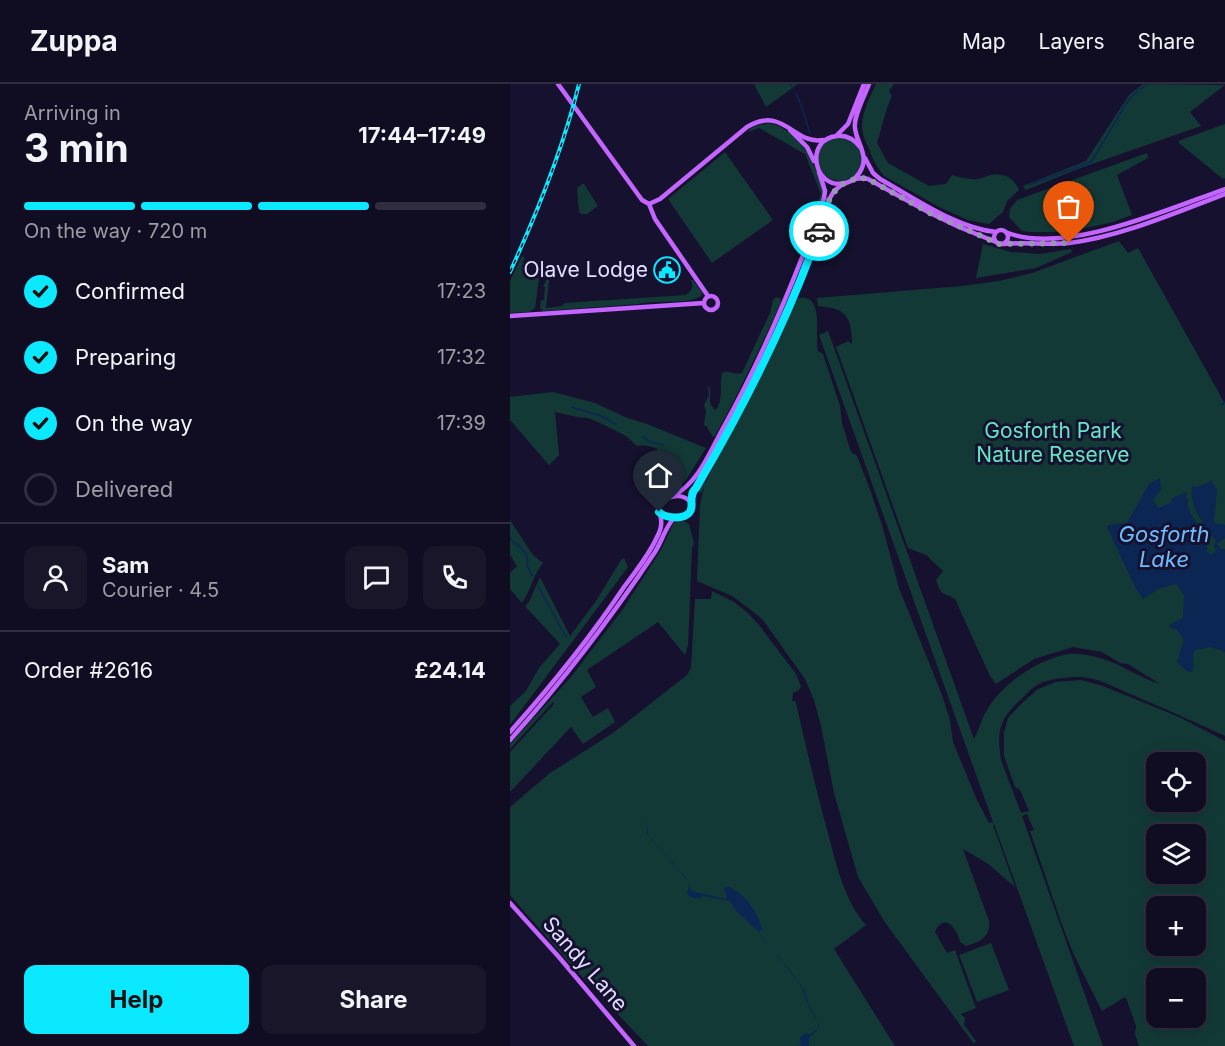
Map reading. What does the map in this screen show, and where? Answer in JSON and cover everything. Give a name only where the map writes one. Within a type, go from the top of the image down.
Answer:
[{"type":"main road","points":[[558,84],[642,200],[650,204],[655,219],[708,296],[716,297],[718,302],[715,309],[706,308],[704,303],[708,296]]},
{"type":"main road","points":[[836,136],[848,124],[864,84]]},
{"type":"main road","points":[[852,180],[861,171],[863,163],[863,155],[854,125],[869,84]]},
{"type":"main road","points":[[650,204],[659,200],[756,122],[775,121],[812,140],[820,141],[843,136],[850,138],[861,147]]},
{"type":"main road","points":[[782,124],[807,147],[818,169],[828,180],[844,183]]},
{"type":"main road","points":[[510,732],[599,623],[653,546],[662,522],[658,507],[660,502],[686,488],[729,418],[772,329],[824,198],[825,191],[816,159],[817,151],[826,140]]},
{"type":"main road","points":[[863,155],[873,173],[880,179],[936,210],[985,230],[996,232],[1002,230],[1019,237],[1064,238],[1083,235],[1130,222],[1225,189]]},
{"type":"main road","points":[[660,514],[666,517],[677,517],[688,514],[691,509],[692,493],[752,387],[777,332],[806,265],[830,198],[834,191],[844,183],[863,178],[868,179],[930,213],[999,244],[1054,244],[1095,238],[1132,228],[1225,194]]},
{"type":"main road","points":[[996,232],[994,237],[996,242]]},
{"type":"main road","points":[[1004,244],[1008,239],[1008,233]]},
{"type":"main road","points":[[510,316],[704,303]]},
{"type":"main road","points":[[674,496],[684,496],[691,503]]},
{"type":"main road","points":[[510,740],[590,645],[655,552],[670,522],[677,517]]},
{"type":"main road","name":"Sandy Lane","points":[[510,903],[634,1046]]},
{"type":"green space","points":[[754,84],[798,84],[766,107]]},
{"type":"green space","points":[[876,84],[894,84],[889,91],[892,96],[877,143],[888,163],[929,186],[946,184],[952,175],[970,179],[979,179],[989,175],[1008,177],[1019,190],[1007,201],[1003,212],[989,224],[968,220],[941,208],[884,176],[873,158],[862,129],[864,112]]},
{"type":"green space","points":[[1143,84],[1225,85],[1190,112],[1201,126],[1075,170],[1026,190],[1023,186],[1086,161],[1129,95]]},
{"type":"green space","points":[[769,123],[789,132],[798,140],[811,158],[823,190],[801,254],[797,253],[821,194],[805,154],[759,128],[748,132],[755,126]]},
{"type":"green space","points":[[1225,124],[1225,178],[1223,179],[1178,141]]},
{"type":"green space","points":[[840,137],[855,144],[862,159],[855,174],[840,181],[825,174],[818,159],[825,144]]},
{"type":"green space","points":[[725,152],[773,220],[712,263],[668,199]]},
{"type":"green space","points":[[1147,153],[1148,158],[1117,175],[1132,215],[1113,222],[1067,232],[1022,231],[1009,217],[1010,209],[1017,200]]},
{"type":"green space","points":[[582,184],[598,206],[587,214],[579,212],[577,188]]},
{"type":"green space","name":"Gosforth Park Nature Reserve","points":[[1119,241],[1128,253],[1138,248],[1225,402],[1225,736],[1105,683],[1086,677],[1075,677],[1048,680],[1031,690],[1006,715],[999,742],[1001,760],[1021,813],[1029,811],[1020,790],[1015,787],[1004,756],[1004,732],[1008,718],[1022,703],[1038,689],[1056,682],[1081,680],[1103,686],[1179,717],[1225,741],[1225,1046],[1139,1046],[1135,1034],[1136,1026],[1125,997],[1102,1011],[1073,953],[1061,922],[1030,831],[1034,830],[1027,814],[1022,816],[1103,1046],[1074,1046],[994,824],[1015,887],[987,863],[963,849],[989,921],[988,931],[980,941],[966,946],[960,942],[950,924],[942,923],[935,932],[947,953],[955,950],[976,1008],[961,1014],[965,1018],[964,1025],[976,1041],[974,1044],[884,921],[858,877],[834,793],[821,726],[805,679],[763,620],[732,596],[697,581],[700,505],[704,487],[701,493],[697,491],[706,478],[705,484],[796,299],[805,298],[812,301],[815,308],[818,351],[823,354],[840,406],[842,423],[851,452],[857,456],[868,484],[899,588],[942,695],[950,720],[953,742],[989,823],[993,822],[819,335],[828,331],[974,739],[985,713],[1002,691],[1022,674],[1057,657],[1083,654],[1097,657],[1160,684],[1128,664],[1120,663],[1102,652],[1073,647],[1034,659],[996,684],[990,676],[955,599],[940,590],[936,580],[943,571],[926,555],[908,548],[836,347],[848,341],[852,344],[850,324],[842,312],[818,306],[817,298],[999,281],[1032,273]]},
{"type":"green space","points":[[983,244],[1011,252],[1040,254],[1071,249],[1072,252],[1036,268],[976,278]]},
{"type":"green space","points":[[522,256],[525,258],[523,262],[525,268],[539,279],[535,308],[529,312],[510,313],[510,281]]},
{"type":"green space","points":[[550,272],[546,308],[562,306],[565,303],[686,295],[692,288],[691,280],[702,295],[681,301],[543,311],[540,308],[541,300],[544,300],[545,287],[543,287]]},
{"type":"green space","points":[[776,297],[781,299],[781,303],[741,387],[713,437],[704,425],[706,411],[704,405],[709,395],[708,387],[710,402],[716,410],[720,401],[722,373],[742,373]]},
{"type":"green space","points":[[553,392],[595,403],[706,448],[684,483],[660,451],[646,446],[637,446],[626,436],[588,418],[555,412],[559,455],[549,465],[510,420],[510,397]]},
{"type":"green space","points":[[510,520],[533,555],[543,563],[522,603],[510,589],[510,573],[517,566],[510,555]]},
{"type":"green space","points":[[679,520],[689,524],[694,543],[688,645],[685,655],[658,622],[587,670],[596,687],[581,697],[593,717],[608,708],[615,722],[583,744],[571,727],[510,792],[510,752],[554,704],[553,702],[510,749],[510,744],[571,677],[623,609],[661,550],[673,524]]},
{"type":"green space","points":[[624,558],[628,567],[510,725],[510,706],[526,691],[539,668],[560,644],[525,606],[540,577],[570,636]]},
{"type":"green space","points":[[712,591],[734,602],[747,612],[796,674],[801,686],[793,693],[792,701],[796,703],[834,857],[846,893],[866,925],[834,949],[895,1046],[648,1046],[572,966],[510,895],[510,807],[550,773],[613,733],[687,675],[691,668],[695,599],[711,599]]},
{"type":"green space","points":[[991,943],[1009,990],[977,1002],[959,955]]},
{"type":"water","name":"Gosforth Lake","points":[[1160,478],[1161,490],[1153,500],[1158,508],[1171,503],[1174,497],[1187,492],[1188,506],[1202,530],[1207,551],[1211,555],[1216,551],[1214,545],[1216,541],[1195,508],[1191,493],[1192,486],[1197,487],[1211,481],[1217,489],[1214,523],[1225,525],[1225,538],[1217,544],[1221,549],[1225,549],[1225,652],[1211,647],[1195,650],[1192,672],[1187,671],[1177,662],[1184,640],[1176,629],[1169,625],[1183,618],[1184,595],[1176,584],[1158,589],[1143,599],[1107,527],[1127,523],[1149,484]]},
{"type":"water","points":[[646,817],[648,834],[687,880],[647,834]]},
{"type":"water","points":[[688,883],[691,891],[727,899],[724,888],[729,887],[735,890],[750,904],[762,929],[759,932],[737,912],[730,901],[689,896],[687,894]]},
{"type":"water","points":[[769,944],[803,988],[818,1021],[810,1009],[801,986]]},
{"type":"water","points":[[818,1022],[819,1028],[809,1038],[809,1046],[799,1046],[800,1037],[811,1034],[818,1028]]},
{"type":"waterway","points":[[790,84],[793,88]]},
{"type":"waterway","points":[[1029,185],[1091,162],[1131,97],[1147,84]]},
{"type":"waterway","points":[[796,93],[800,103]]},
{"type":"waterway","points":[[801,105],[810,133]]},
{"type":"waterway","points":[[1222,405],[1225,402]]},
{"type":"waterway","points":[[572,407],[601,416],[616,424]]},
{"type":"waterway","points":[[642,436],[650,442],[663,445]]},
{"type":"waterway","points":[[510,538],[526,554],[527,566],[533,576]]},
{"type":"waterway","points":[[538,586],[566,637]]},
{"type":"railway","points":[[510,272],[549,180],[579,84]]},
{"type":"way so far","points":[[819,231],[834,191],[844,183],[863,178],[930,213],[999,244],[1069,243]]},
{"type":"place","name":"Olave Lodge","points":[[667,270]]},
{"type":"route","points":[[659,512],[666,517],[677,517],[686,516],[690,511],[692,493],[752,387],[819,231]]}]
